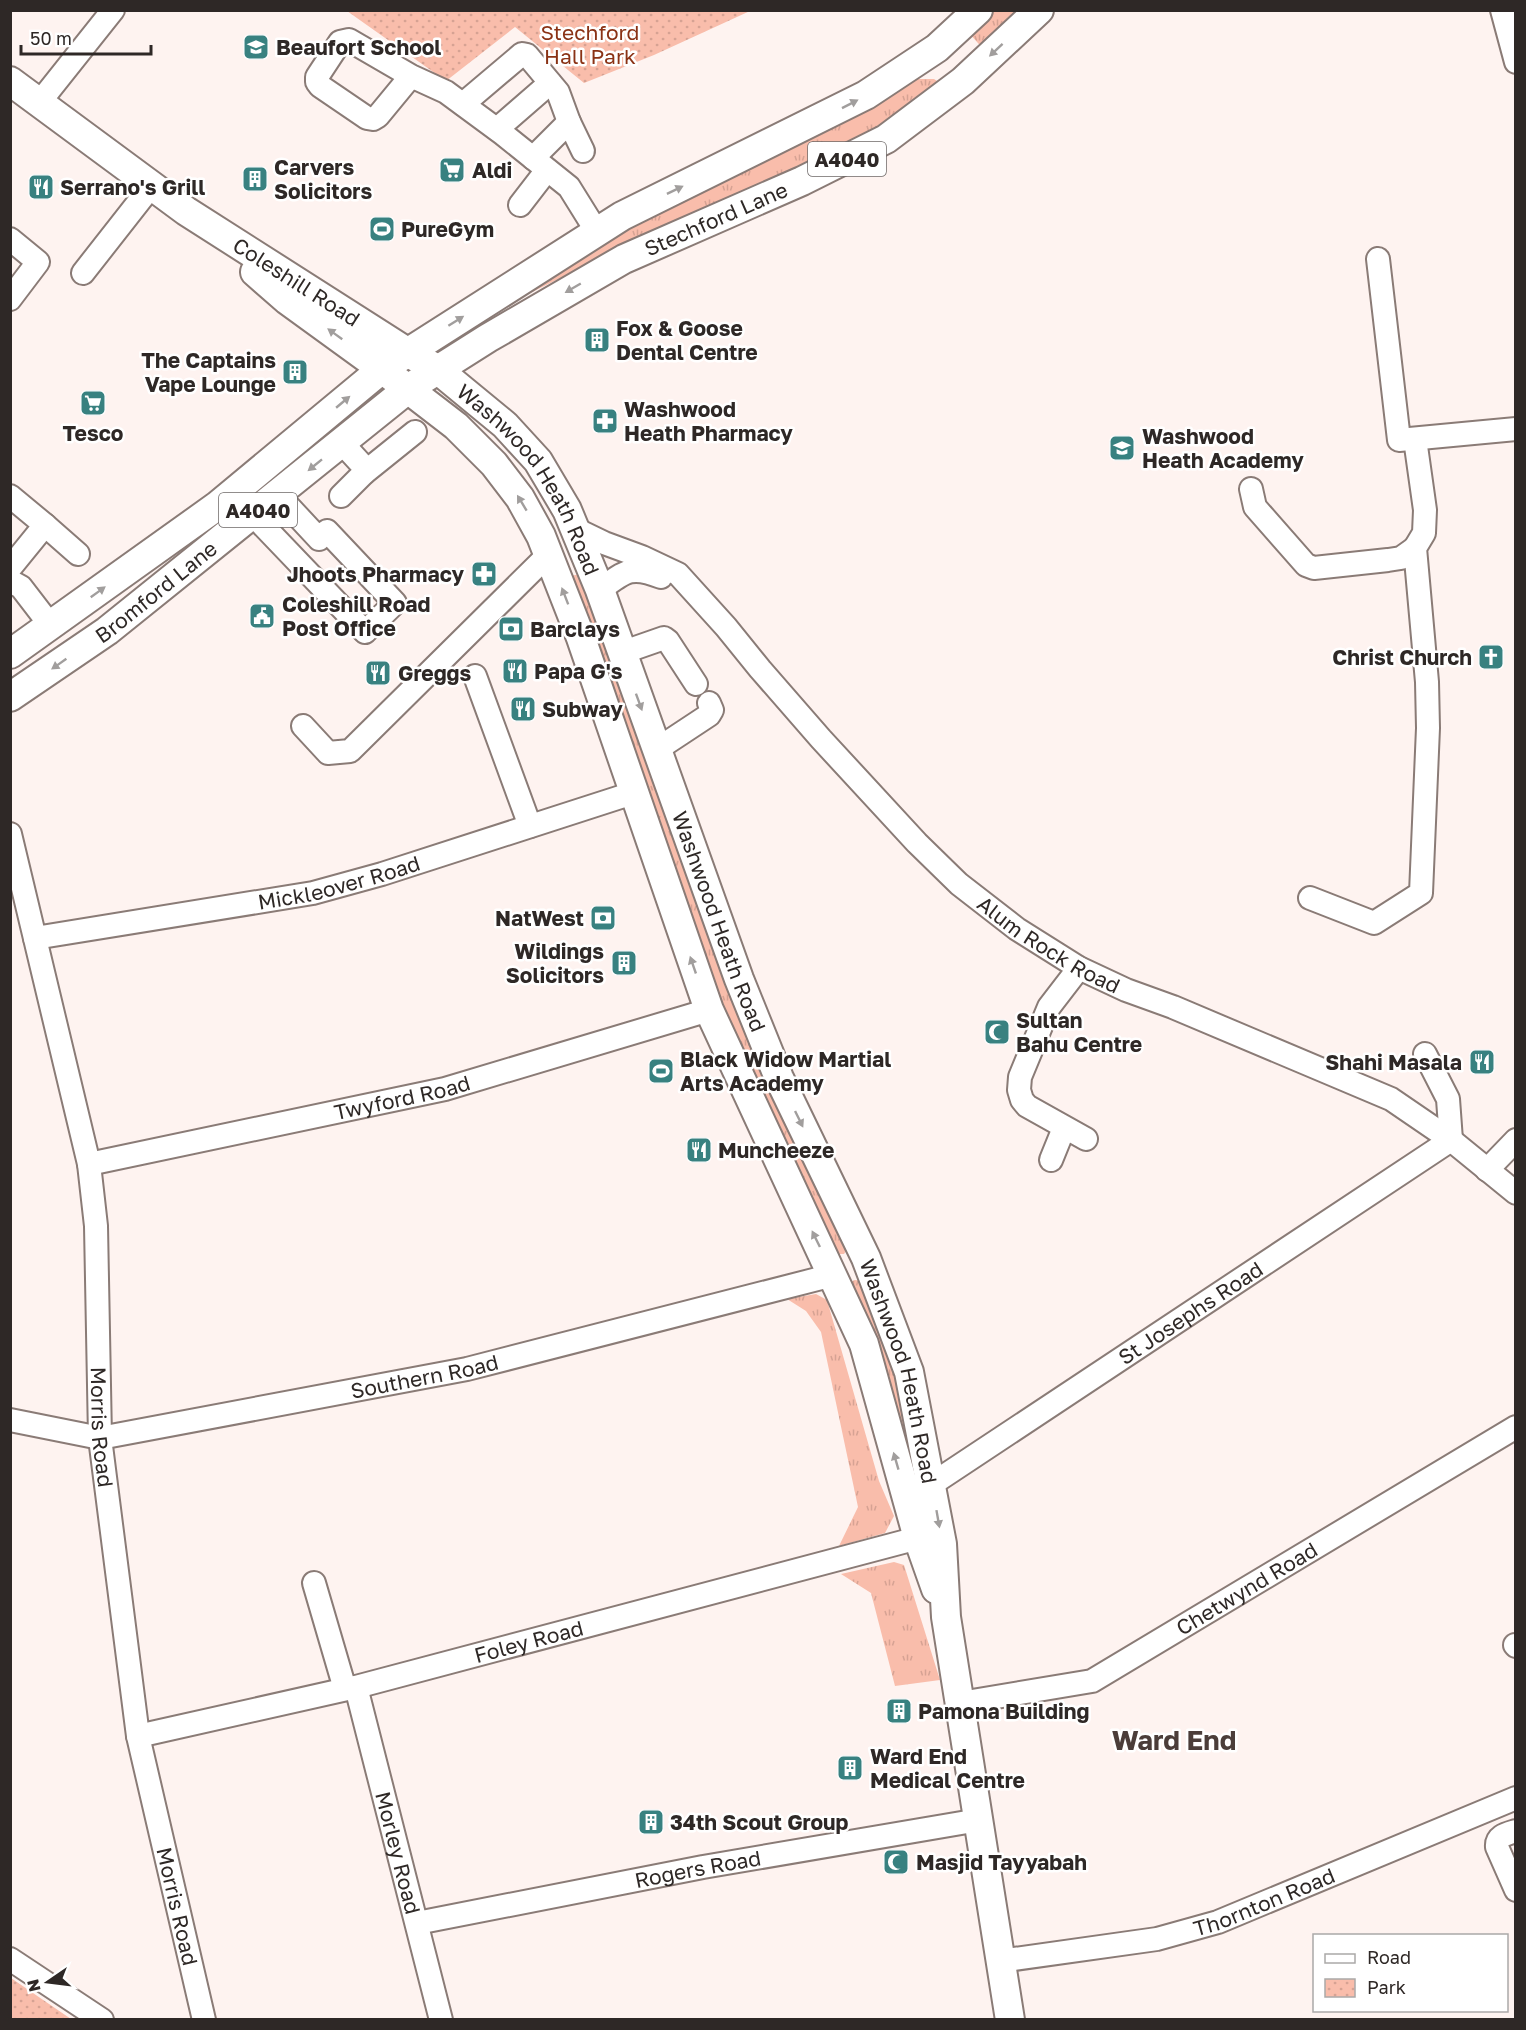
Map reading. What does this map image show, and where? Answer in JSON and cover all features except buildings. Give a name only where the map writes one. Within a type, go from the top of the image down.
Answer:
[{"type":"main road","name":"Stechford Lane","points":[[382,369],[622,216],[866,95],[937,48],[978,10]]},
{"type":"main road","name":"Stechford Lane","points":[[409,388],[437,369],[624,259],[802,181],[886,139],[963,81],[1040,10]]},
{"type":"main road","points":[[937,48],[963,81]]},
{"type":"main road","name":"Coleshill Road","points":[[10,81],[186,211],[287,300],[382,369]]},
{"type":"main road","name":"Coleshill Road","points":[[186,211],[407,352]]},
{"type":"main road","name":"Washwood Heath Road","points":[[407,352],[437,369],[505,425],[538,461],[571,519],[600,590],[739,979],[779,1078],[865,1256],[909,1372],[942,1544],[946,1617],[1000,1961],[1005,2018]]},
{"type":"main road","name":"Washwood Heath Road","points":[[382,369],[456,426],[494,464],[520,498],[549,554],[581,638],[709,1010],[864,1344],[918,1538],[946,1617]]},
{"type":"main road","name":"Bromford Lane","points":[[10,654],[216,506],[382,369]]},
{"type":"main road","name":"Bromford Lane","points":[[10,698],[107,631],[409,388]]},
{"type":"main road","points":[[833,1275],[865,1256]]},
{"type":"street","points":[[39,103],[113,10]]},
{"type":"street","points":[[1502,10],[1515,62]]},
{"type":"street","points":[[463,104],[522,54],[526,55],[558,92],[569,122],[584,151]]},
{"type":"street","points":[[411,76],[446,92],[497,129],[569,187],[597,232]]},
{"type":"street","points":[[497,129],[550,83]]},
{"type":"street","points":[[520,205],[540,164],[569,122]]},
{"type":"street","points":[[83,273],[152,185]]},
{"type":"street","points":[[10,239],[38,262],[10,299]]},
{"type":"street","points":[[1378,259],[1399,440],[1515,429]]},
{"type":"street","points":[[341,495],[364,473],[415,432]]},
{"type":"street","points":[[1251,489],[1255,507],[1306,565],[1314,568],[1401,558],[1415,548],[1424,533],[1425,510],[1415,439]]},
{"type":"street","points":[[342,443],[363,467],[364,473]]},
{"type":"street","points":[[253,515],[365,632],[395,603],[327,531],[319,539],[278,495]]},
{"type":"street","points":[[10,496],[78,554]]},
{"type":"street","name":"Alum Rock Road","points":[[571,519],[604,543],[678,573],[821,739],[917,843],[959,884],[1017,929],[1079,968],[1126,990],[1173,1007],[1391,1099],[1450,1140],[1515,1191]]},
{"type":"street","points":[[10,568],[45,525]]},
{"type":"street","points":[[1310,898],[1374,923],[1421,892],[1428,728],[1427,682],[1415,548]]},
{"type":"street","points":[[303,726],[328,753],[350,751],[549,554]]},
{"type":"street","name":"Alum Rock Road","points":[[600,590],[627,571],[645,571],[670,581],[699,599]]},
{"type":"street","points":[[10,581],[21,587],[51,626]]},
{"type":"street","points":[[621,653],[664,638],[696,684]]},
{"type":"street","points":[[475,676],[530,826]]},
{"type":"street","points":[[656,750],[709,715],[712,710],[709,703]]},
{"type":"street","name":"Mickleover Road","points":[[35,938],[313,893],[382,874],[633,793]]},
{"type":"street","name":"Morris Road","points":[[10,834],[89,1164],[96,1226],[100,1438],[138,1736],[204,2019]]},
{"type":"street","points":[[1079,968],[1050,1007],[1019,1084],[1022,1100],[1027,1106],[1086,1139]]},
{"type":"street","name":"Twyford Road","points":[[89,1164],[445,1089],[709,1010]]},
{"type":"street","points":[[1425,1054],[1448,1099],[1450,1140]]},
{"type":"street","points":[[1051,1160],[1064,1128]]},
{"type":"street","name":"St Josephs Road","points":[[932,1484],[1450,1140]]},
{"type":"street","points":[[1487,1170],[1515,1140]]},
{"type":"street","name":"Southern Road","points":[[10,1420],[100,1438],[467,1369],[833,1275]]},
{"type":"street","name":"Chetwynd Road","points":[[960,1703],[1092,1681],[1515,1427]]},
{"type":"street","name":"Foley Road","points":[[138,1736],[350,1688],[918,1538]]},
{"type":"street","name":"Morley Road","points":[[314,1583],[350,1688],[417,1923],[441,2019]]},
{"type":"street","name":"Thornton Road","points":[[1000,1961],[1157,1939],[1218,1922],[1515,1798]]},
{"type":"street","name":"Rogers Road","points":[[417,1923],[703,1867],[979,1820]]},
{"type":"street","points":[[1515,1830],[1500,1837],[1497,1847],[1515,1890]]},
{"type":"street","points":[[10,1959],[102,2019]]},
{"type":"green space","name":"Stechford Hall Park","points":[[347,11],[750,11],[654,55],[584,83],[515,27],[446,81]]},
{"type":"green space","points":[[991,11],[1029,11],[985,51],[969,33]]},
{"type":"green space","points":[[917,79],[934,79],[937,81],[937,88],[863,140],[629,244],[510,303],[613,232],[853,115]]},
{"type":"green space","points":[[582,574],[848,1248],[844,1254],[834,1254],[717,1010],[569,576]]},
{"type":"green space","points":[[863,1281],[909,1410],[923,1521],[850,1282]]},
{"type":"green space","points":[[816,1294],[827,1300],[879,1481],[894,1516],[885,1533],[839,1546],[858,1507],[821,1332],[806,1311],[787,1299]]},
{"type":"green space","points":[[894,1562],[904,1565],[940,1680],[895,1686],[871,1593],[841,1574]]},
{"type":"green space","points":[[11,1978],[71,2019],[11,2019]]},
{"type":"place","name":"Beaufort School","points":[[256,47]]},
{"type":"place","name":"Aldi","points":[[452,170]]},
{"type":"place","name":"Carvers Solicitors","points":[[255,179]]},
{"type":"place","name":"Serrano's Grill","points":[[41,187]]},
{"type":"place","name":"PureGym","points":[[382,229]]},
{"type":"place","name":"Fox & Goose Dental Centre","points":[[597,340]]},
{"type":"place","name":"The Captains Vape Lounge","points":[[295,372]]},
{"type":"place","name":"Tesco","points":[[93,403]]},
{"type":"place","name":"Washwood Heath Pharmacy","points":[[605,421]]},
{"type":"place","name":"Washwood Heath Academy","points":[[1122,448]]},
{"type":"place","name":"Jhoots Pharmacy","points":[[484,574]]},
{"type":"place","name":"Coleshill Road Post Office","points":[[262,616]]},
{"type":"place","name":"Barclays","points":[[511,629]]},
{"type":"place","name":"Christ Church","points":[[1491,657]]},
{"type":"place","name":"Papa G's","points":[[515,671]]},
{"type":"place","name":"Greggs","points":[[378,673]]},
{"type":"place","name":"Subway","points":[[523,709]]},
{"type":"place","name":"NatWest","points":[[603,918]]},
{"type":"place","name":"Wildings Solicitors","points":[[624,963]]},
{"type":"place","name":"Sultan Bahu Centre","points":[[997,1032]]},
{"type":"place","name":"Shahi Masala","points":[[1482,1062]]},
{"type":"place","name":"Black Widow Martial Arts Academy","points":[[661,1071]]},
{"type":"place","name":"Muncheeze","points":[[699,1150]]},
{"type":"place","name":"Pamona Building","points":[[899,1711]]},
{"type":"place","name":"Ward End Medical Centre","points":[[850,1768]]},
{"type":"place","name":"34th Scout Group","points":[[651,1822]]},
{"type":"place","name":"Masjid Tayyabah","points":[[896,1862]]},
{"type":"district","name":"Ward End","points":[[1174,1740]]}]
